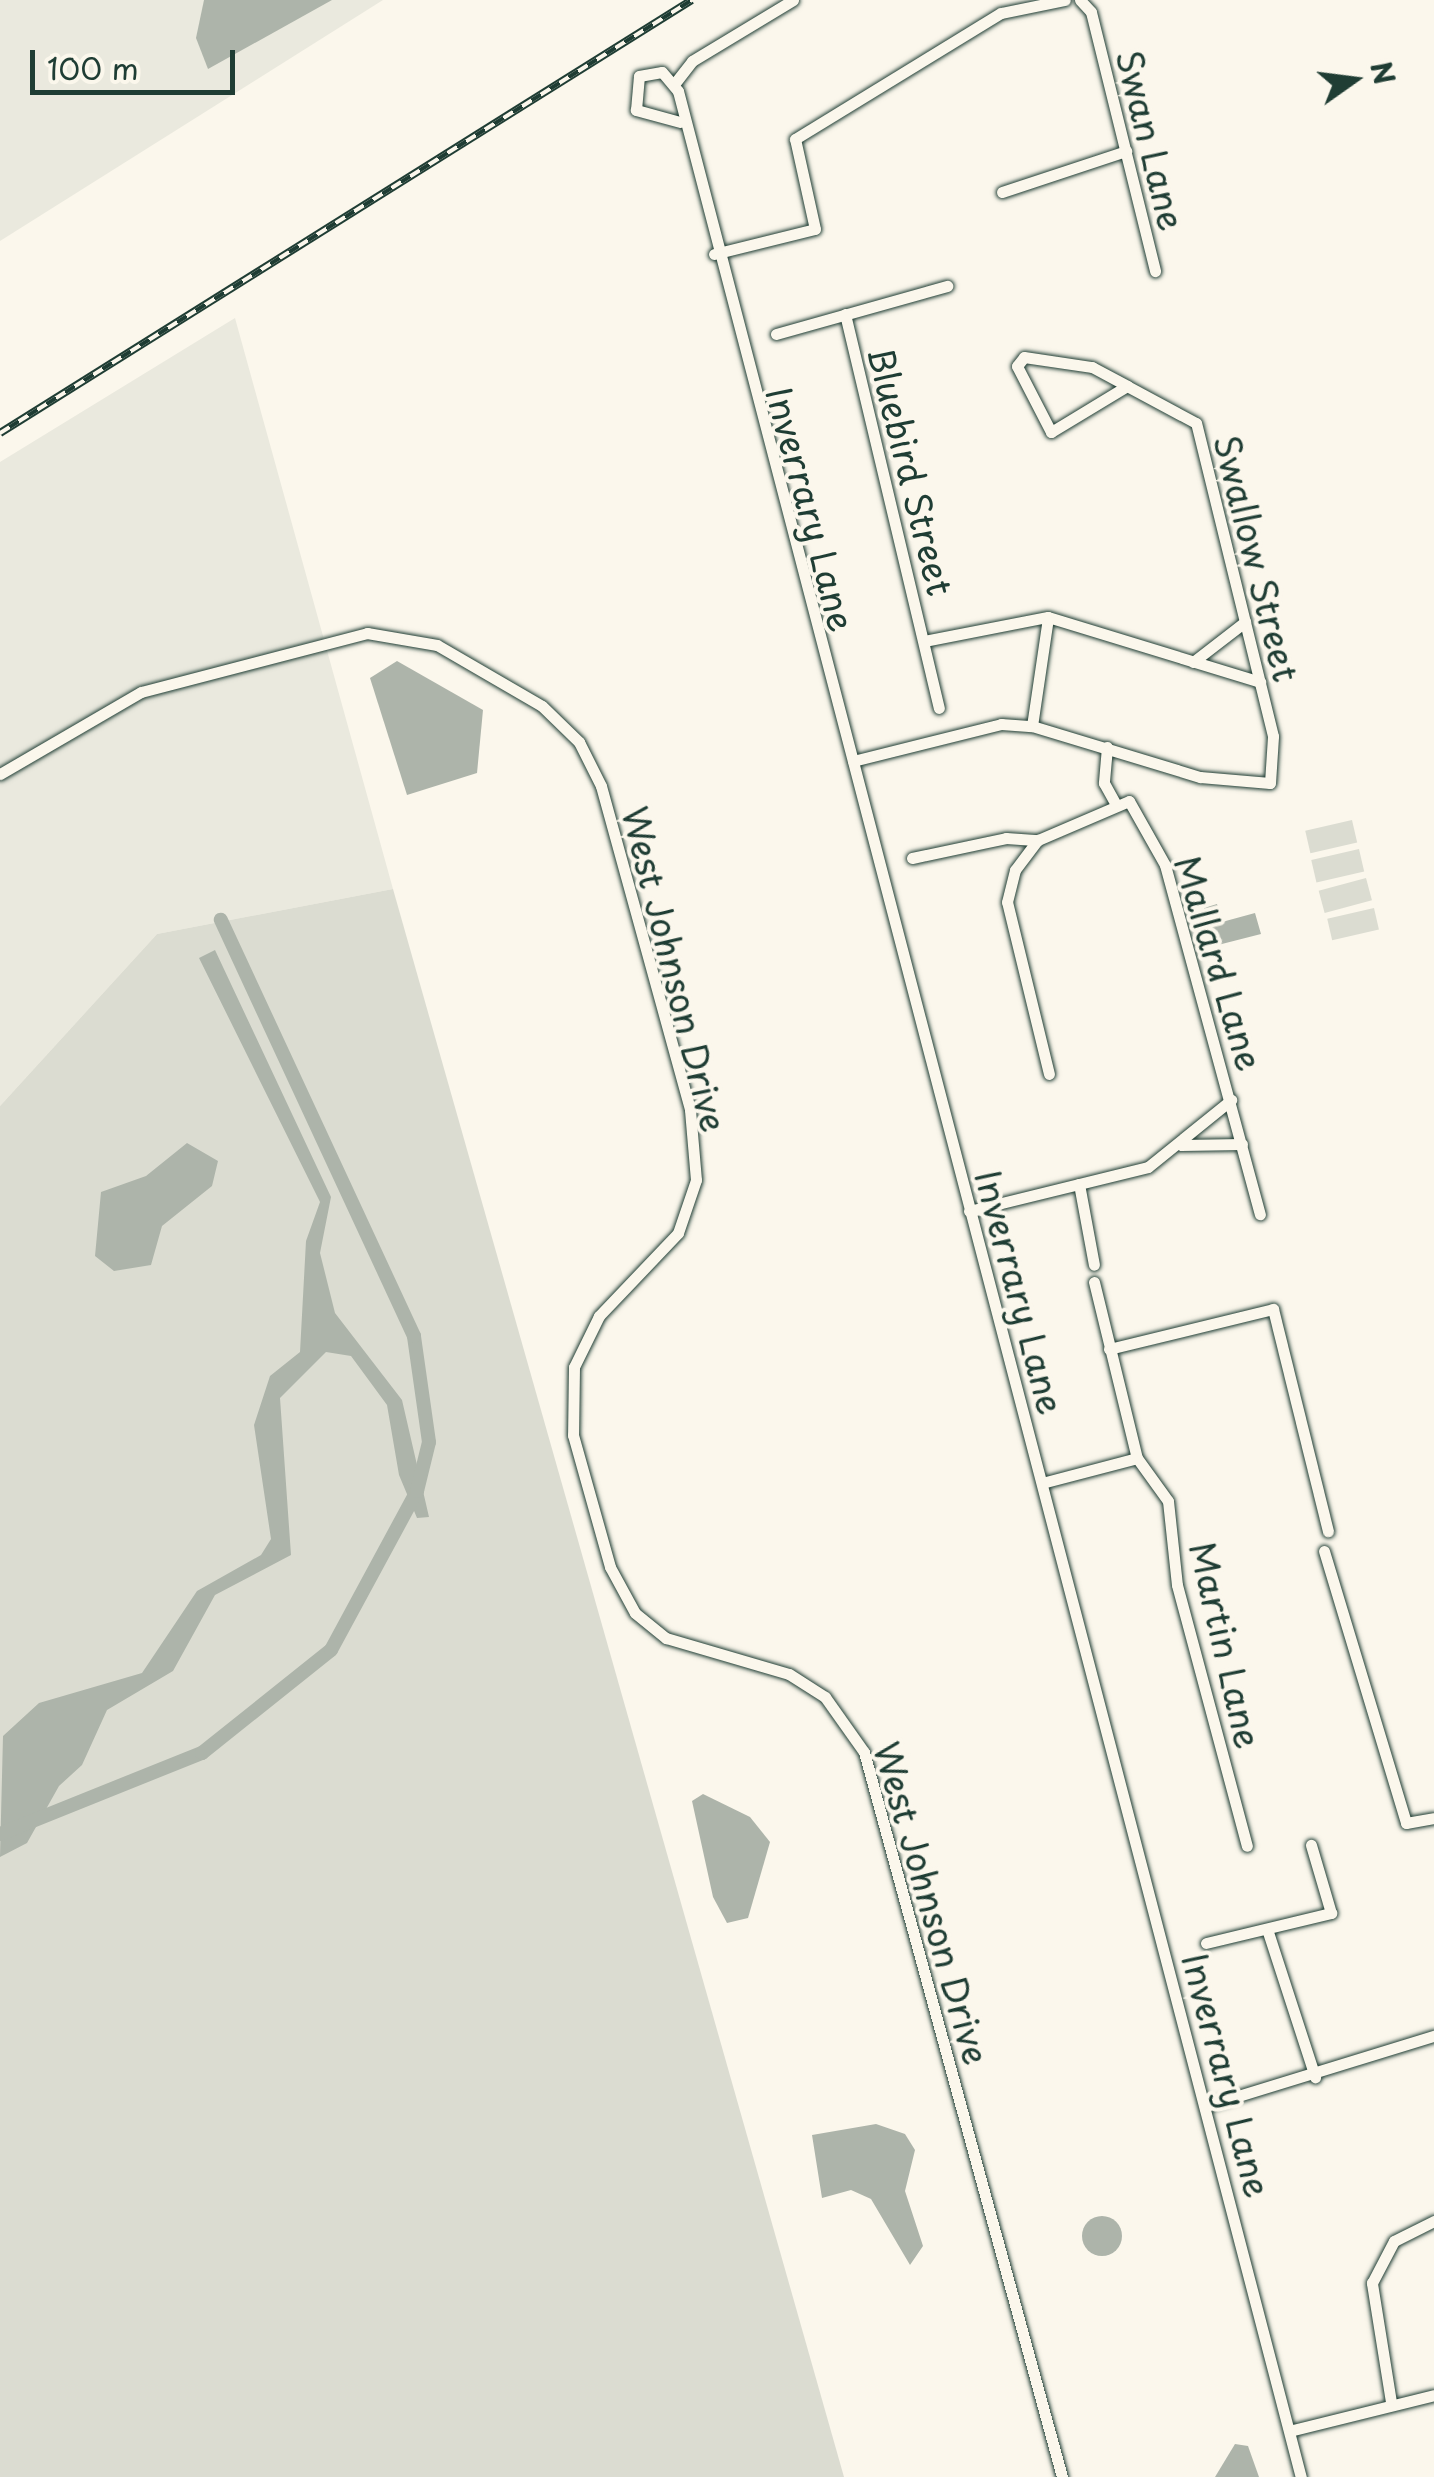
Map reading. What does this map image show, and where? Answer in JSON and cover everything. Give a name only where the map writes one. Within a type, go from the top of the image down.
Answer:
[{"type":"street","points":[[680,122],[642,116],[631,100],[648,72],[675,83],[692,61],[793,0]]},
{"type":"street","points":[[714,254],[814,229],[794,140],[1001,12],[1065,0]]},
{"type":"street","name":"Swan Lane","points":[[1080,0],[1094,22],[1155,271]]},
{"type":"street","name":"Inverrary Lane","points":[[675,83],[680,122],[714,254],[1293,2430],[1300,2477]]},
{"type":"street","points":[[1002,192],[1126,151]]},
{"type":"street","points":[[776,334],[947,286]]},
{"type":"street","name":"Bluebird Street","points":[[845,314],[940,708]]},
{"type":"street","name":"Swallow Street","points":[[1107,747],[1200,777],[1270,783],[1273,736],[1196,423],[1092,367],[1017,362],[1051,432],[1127,386]]},
{"type":"street","points":[[1032,726],[1048,617]]},
{"type":"street","points":[[924,641],[1048,617],[1260,682]]},
{"type":"street","points":[[1192,662],[1244,622]]},
{"type":"street","name":"West Johnson Drive","points":[[0,774],[141,692],[367,632],[437,645],[542,706],[580,742],[601,786],[690,1110],[696,1180],[678,1234],[599,1316],[574,1368],[570,1419],[610,1568],[635,1612],[666,1638],[788,1674],[824,1697],[864,1752],[1062,2477]]},
{"type":"street","points":[[852,761],[1001,724],[1032,726],[1107,747],[1104,783],[1115,803],[1038,840],[1015,870],[1007,902],[1049,1074]]},
{"type":"street","name":"Mallard Lane","points":[[1115,803],[1129,801],[1165,865],[1231,1100]]},
{"type":"street","points":[[912,858],[1006,838],[1038,840]]},
{"type":"street","points":[[969,1212],[1148,1167],[1181,1145],[1231,1100],[1260,1214]]},
{"type":"street","points":[[1181,1145],[1242,1144]]},
{"type":"street","points":[[1079,1184],[1094,1265]]},
{"type":"street","name":"Martin Lane","points":[[1094,1282],[1138,1458],[1168,1501],[1177,1585],[1247,1846]]},
{"type":"street","points":[[1109,1349],[1273,1308],[1328,1530]]},
{"type":"street","points":[[1042,1482],[1138,1458]]},
{"type":"street","points":[[1324,1551],[1406,1824],[1434,1818]]},
{"type":"street","points":[[1206,1943],[1331,1913],[1310,1845]]},
{"type":"street","points":[[1267,1929],[1315,2076]]},
{"type":"street","points":[[1206,2106],[1315,2076],[1434,2036]]},
{"type":"street","points":[[1391,2402],[1372,2282],[1394,2241],[1434,2221]]},
{"type":"street","points":[[1293,2430],[1391,2402],[1434,2395]]},
{"type":"shaded area","points":[[0,0],[383,0],[0,241]]},
{"type":"shaded area","points":[[204,0],[332,0],[208,69],[196,38]]},
{"type":"shaded area","points":[[235,318],[393,889],[157,934],[0,1106],[0,462]]},
{"type":"shaded area","points":[[397,661],[483,710],[477,773],[407,795],[370,678]]},
{"type":"shaded area","points":[[1352,820],[1357,842],[1310,853],[1305,831]]},
{"type":"shaded area","points":[[1359,849],[1364,871],[1316,882],[1311,860]]},
{"type":"shaded area","points":[[1366,878],[1372,900],[1325,913],[1319,891]]},
{"type":"shaded area","points":[[393,889],[844,2477],[0,2477],[0,1106],[157,934]]},
{"type":"shaded area","points":[[1217,904],[1222,922],[1255,913],[1261,934],[1214,946],[1204,908]]},
{"type":"shaded area","points":[[1374,908],[1379,929],[1332,940],[1327,919]]},
{"type":"shaded area","points":[[215,950],[331,1197],[320,1253],[335,1313],[402,1400],[429,1517],[417,1518],[399,1475],[387,1405],[351,1356],[326,1352],[280,1398],[291,1555],[215,1595],[173,1671],[107,1710],[82,1765],[59,1786],[27,1843],[0,1857],[3,1736],[39,1703],[142,1673],[197,1591],[261,1555],[271,1539],[254,1425],[270,1376],[300,1352],[306,1241],[320,1202],[199,958]]},
{"type":"shaded area","points":[[187,1143],[218,1161],[212,1186],[162,1226],[151,1265],[114,1271],[95,1256],[101,1192],[146,1176]]},
{"type":"shaded area","points":[[703,1794],[750,1817],[770,1842],[748,1918],[727,1923],[713,1897],[692,1801]]},
{"type":"shaded area","points":[[876,2124],[905,2134],[915,2150],[905,2191],[923,2246],[910,2265],[871,2199],[851,2190],[822,2198],[812,2135]]},
{"type":"shaded area","points":[[1102,2216],[1116,2222],[1122,2236],[1116,2250],[1102,2256],[1088,2250],[1082,2236],[1088,2222]]},
{"type":"shaded area","points":[[1235,2444],[1248,2446],[1259,2477],[1215,2477]]},
{"type":"waterway","points":[[0,1834],[202,1753],[331,1650],[417,1491],[429,1442],[414,1336],[221,920]]},
{"type":"railway","points":[[0,433],[692,0]]}]
